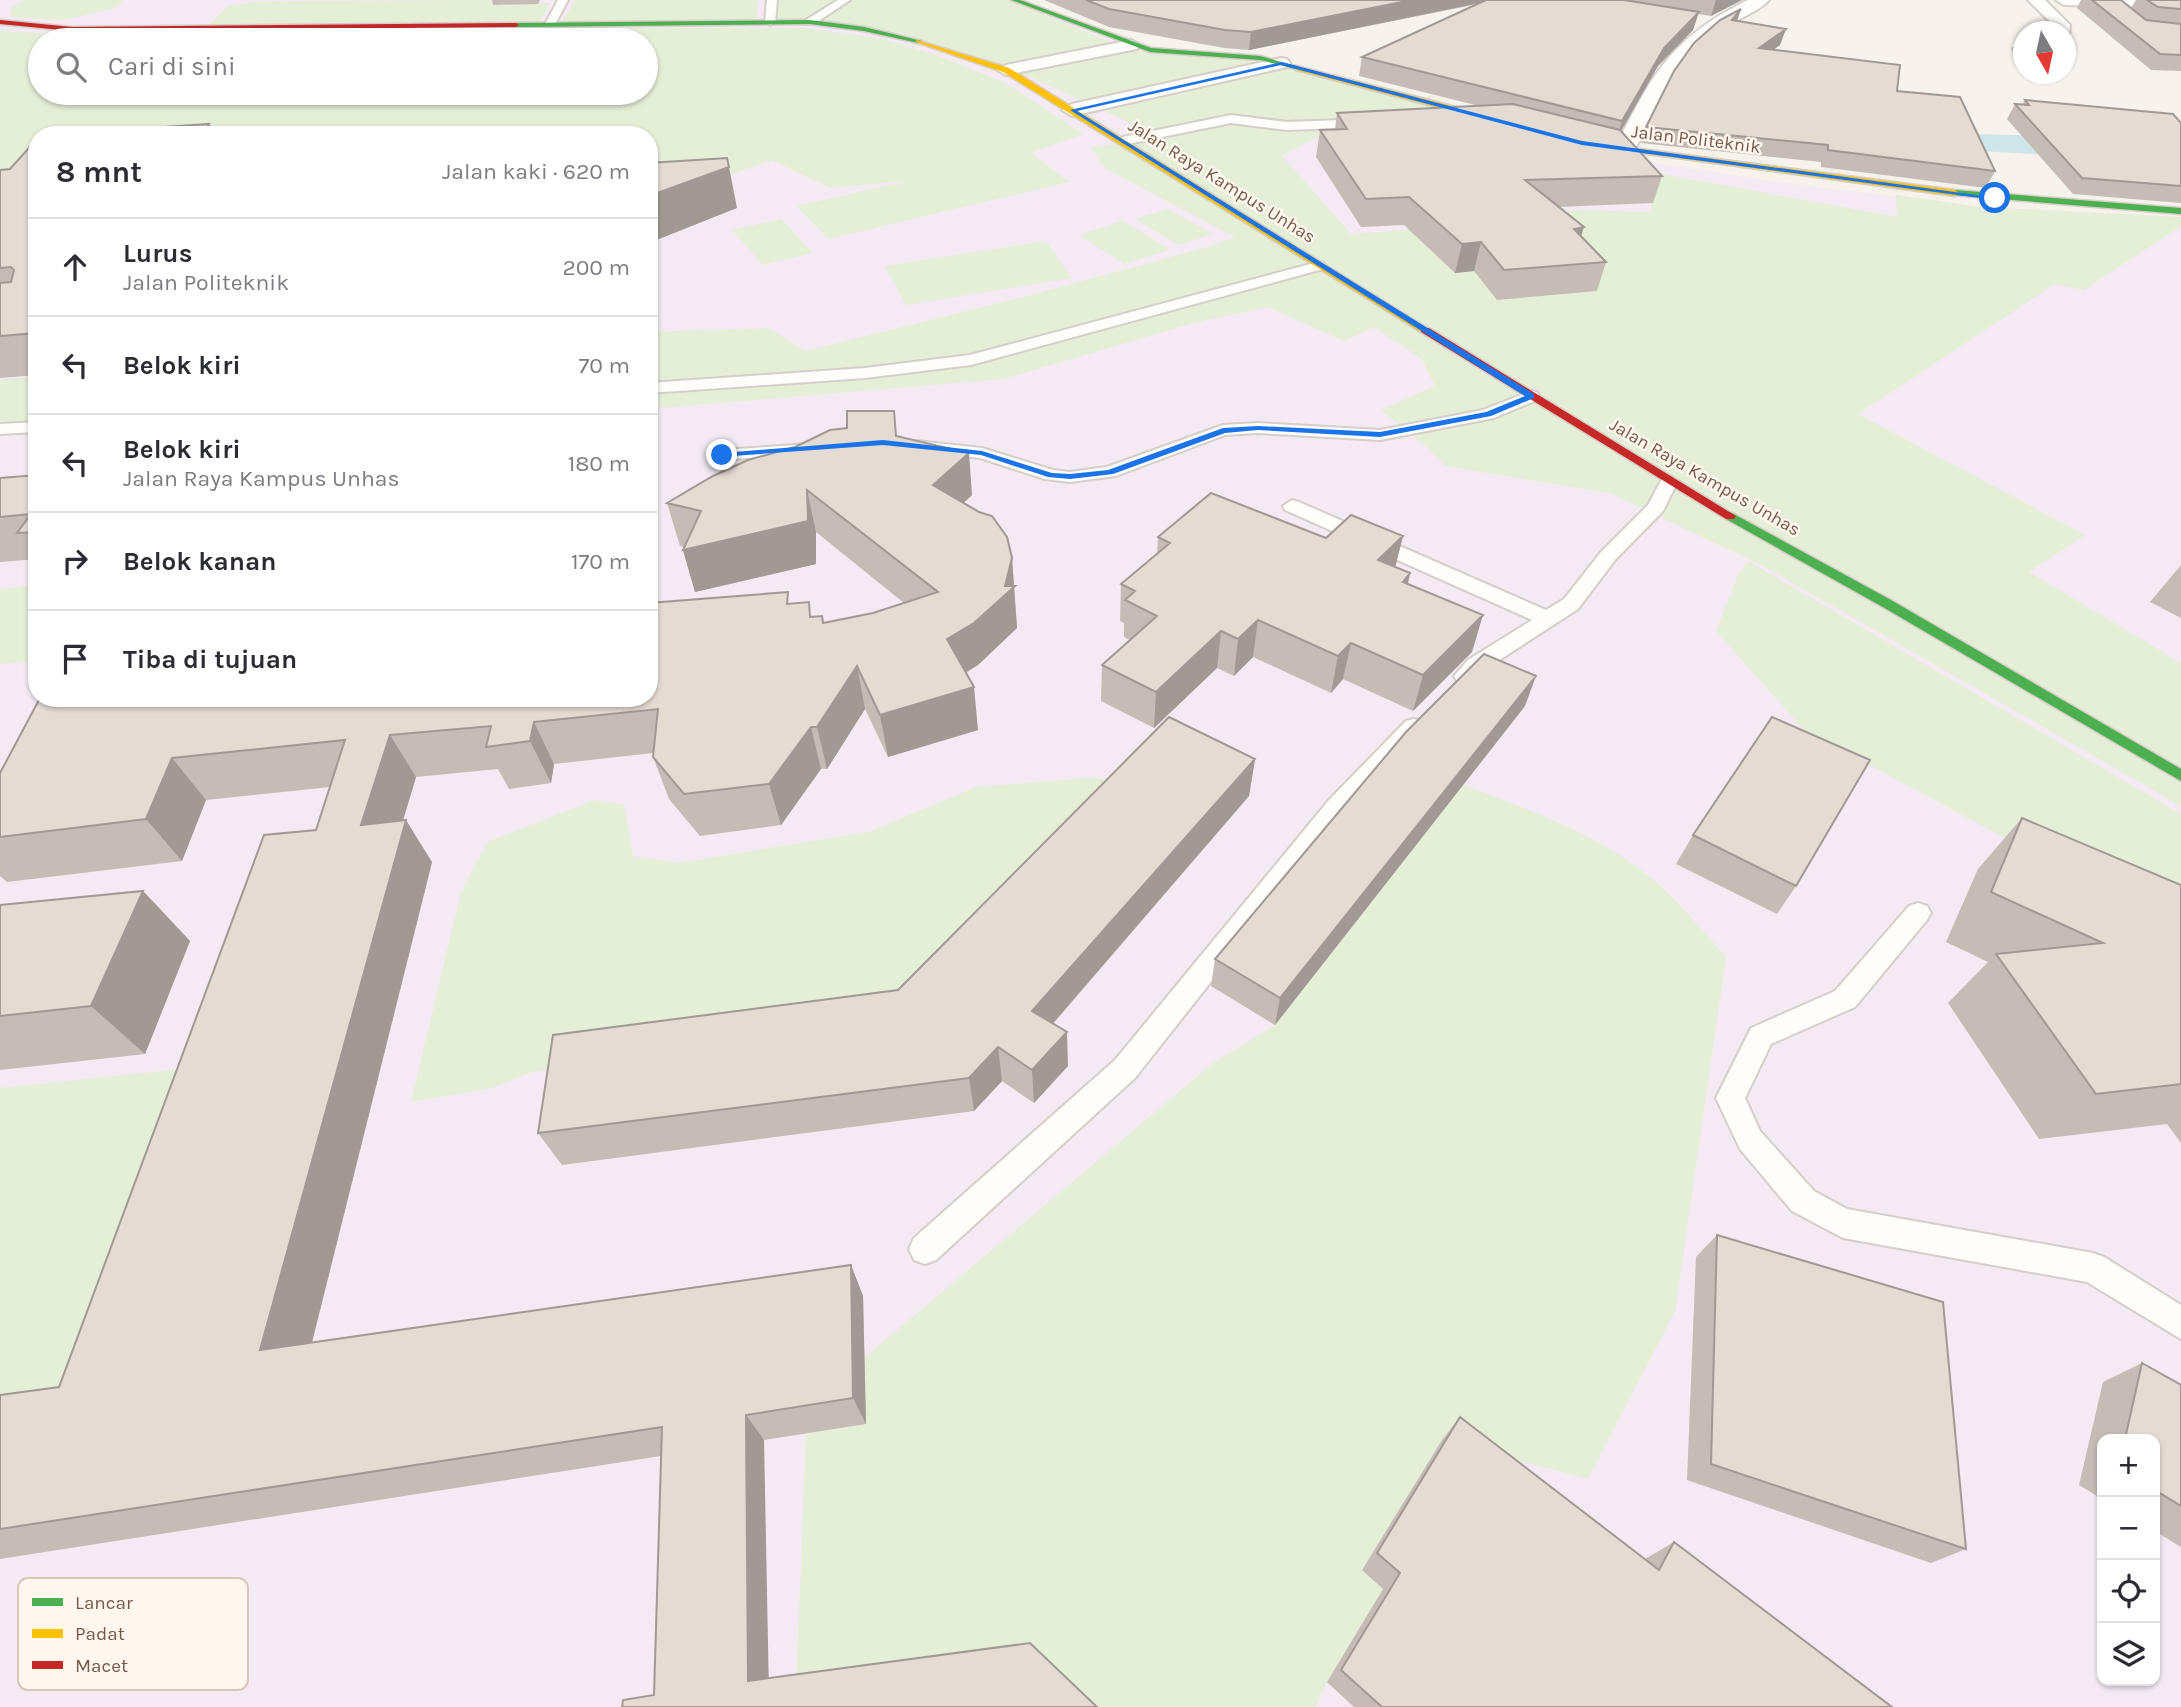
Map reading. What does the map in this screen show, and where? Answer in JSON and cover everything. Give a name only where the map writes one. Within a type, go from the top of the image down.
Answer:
[{"type":"street","points":[[1014,0],[1131,45],[1161,51],[1233,54],[1282,63],[1521,127]]},
{"type":"street","points":[[1625,149],[1645,108],[1680,53],[1715,25],[1761,0]]},
{"type":"street","points":[[2036,0],[2058,21]]},
{"type":"street","points":[[2064,0],[2169,3]]},
{"type":"street","points":[[1689,21],[1715,25]]},
{"type":"street","name":"Jalan Raya Kampus Unhas","points":[[0,22],[62,28]]},
{"type":"street","name":"Jalan Raya Kampus Unhas","points":[[241,28],[810,22],[864,29],[924,42],[1006,70],[1123,141],[1318,266],[1669,481],[1886,603],[2181,776]]},
{"type":"street","points":[[1006,70],[1131,45]]},
{"type":"street","points":[[1072,110],[1282,63]]},
{"type":"street","name":"Jalan Politeknik","points":[[1569,140],[1995,198],[2181,211]]},
{"type":"lane","points":[[550,24],[563,0]]},
{"type":"lane","points":[[770,22],[772,0]]},
{"type":"lane","points":[[810,22],[845,0]]},
{"type":"lane","points":[[1123,141],[1231,119],[1286,126],[1378,122]]},
{"type":"lane","points":[[658,387],[865,373],[971,360],[1318,266]]},
{"type":"lane","points":[[895,444],[982,453],[1051,475],[1070,477],[1110,472],[1223,430],[1258,428],[1380,435],[1488,414],[1531,396]]},
{"type":"lane","points":[[0,429],[28,427]]},
{"type":"lane","points":[[722,455],[829,448]]},
{"type":"lane","points":[[1448,693],[1476,665],[1571,604],[1608,556],[1656,507],[1669,481]]},
{"type":"lane","points":[[1292,506],[1548,619]]},
{"type":"lane","points":[[925,1250],[1125,1069],[1337,806],[1430,711]]},
{"type":"lane","points":[[1918,913],[1845,999],[1761,1036],[1730,1098],[1750,1140],[1803,1201],[1843,1223],[2093,1268],[2181,1323]]},
{"type":"shaded area","points":[[0,0],[1010,0],[1132,49],[1662,164],[1776,182],[1981,207],[2181,217],[2181,1707],[0,1707]]},
{"type":"green space","points":[[24,0],[122,2],[118,7],[65,20],[10,17],[12,7]]},
{"type":"green space","points":[[493,0],[491,5],[550,3],[540,21],[208,26],[228,6],[259,1]]},
{"type":"green space","points":[[575,0],[758,0],[756,20],[562,22]]},
{"type":"green space","points":[[777,0],[1009,0],[1132,51],[1240,59],[1311,74],[1444,110],[1340,124],[1282,156],[1351,234],[1525,221],[1527,173],[1566,210],[1651,212],[1651,172],[1897,217],[1896,195],[1981,207],[2181,217],[2181,226],[2084,290],[2055,284],[1858,414],[2085,535],[2029,572],[2181,663],[2181,806],[1761,565],[1610,493],[1445,466],[1426,446],[1381,410],[1435,386],[1422,359],[1374,327],[1344,341],[1268,307],[1197,322],[1003,379],[658,408],[658,332],[769,328],[805,351],[1031,295],[1204,248],[1235,237],[1104,168],[1092,147],[1157,139],[1120,118],[1008,67],[884,31],[776,20]]},
{"type":"green space","points":[[658,28],[804,28],[884,39],[933,54],[1006,83],[1083,134],[1031,153],[1069,182],[828,239],[797,206],[908,181],[830,188],[772,160],[679,192],[658,193],[658,126],[28,126],[28,175],[0,178],[0,31],[28,32],[28,105],[658,105]]},
{"type":"green space","points":[[1168,209],[1213,234],[1179,245],[1135,219]]},
{"type":"green space","points":[[781,219],[813,253],[763,265],[732,230]]},
{"type":"green space","points":[[1123,221],[1170,250],[1124,264],[1079,235]]},
{"type":"green space","points":[[1046,241],[1072,278],[906,305],[885,266]]},
{"type":"green space","points":[[28,377],[28,434],[0,436],[0,379]]},
{"type":"green space","points":[[1748,561],[2181,814],[2181,911],[2077,877],[1803,729],[1716,631],[1738,575]]},
{"type":"green space","points":[[28,586],[28,662],[0,664],[0,589]]},
{"type":"green space","points":[[1086,778],[1123,780],[882,1014],[854,1026],[532,1072],[492,1088],[411,1102],[461,892],[487,842],[595,800],[624,805],[633,856],[678,863],[869,832],[976,787]]},
{"type":"green space","points":[[1463,785],[1572,829],[1623,857],[1669,894],[1726,957],[1675,1311],[1588,1479],[1442,1440],[1362,1570],[1383,1589],[1327,1682],[1316,1707],[1085,1707],[796,1690],[806,1434],[866,1424],[864,1358],[1212,1064],[1275,1025]]},
{"type":"green space","points":[[210,1066],[99,1401],[0,1416],[0,1088]]},
{"type":"water","points":[[1971,134],[2016,135],[2095,144],[2050,155],[1980,151]]},
{"type":"building","points":[[1086,0],[1412,0],[1251,32],[1225,30],[1109,9]]},
{"type":"building","points":[[1486,0],[1624,0],[1699,12],[1664,48],[1622,121],[1362,57]]},
{"type":"building","points":[[2092,0],[2121,0],[2146,20],[2181,24],[2181,55],[2160,54]]},
{"type":"building","points":[[2147,0],[2181,0],[2181,9],[2158,7]]},
{"type":"building","points":[[1741,9],[1732,20],[1786,29],[1759,48],[1900,65],[1897,91],[1960,97],[1995,171],[1828,150],[1828,145],[1646,127],[1674,71],[1694,43],[1720,20]]},
{"type":"building","points":[[2025,100],[2173,114],[2181,123],[2181,186],[2082,178],[2015,104],[2029,105]]},
{"type":"building","points":[[1513,104],[1620,130],[1662,176],[1525,180],[1584,227],[1574,229],[1606,262],[1504,270],[1481,242],[1462,244],[1409,197],[1366,199],[1320,130],[1347,129],[1337,113]]},
{"type":"building","points":[[28,149],[28,334],[0,336],[0,283],[11,282],[14,270],[11,267],[0,268],[0,170],[10,169]]},
{"type":"building","points":[[727,158],[729,167],[658,193],[658,162]]},
{"type":"building","points":[[847,411],[894,411],[896,436],[969,453],[933,485],[979,512],[992,516],[1007,537],[1012,558],[1005,586],[1015,586],[974,623],[947,639],[974,687],[880,715],[857,666],[817,727],[811,727],[769,784],[684,794],[653,757],[658,709],[534,722],[530,741],[486,747],[491,726],[390,735],[361,825],[406,820],[260,1350],[851,1265],[853,1398],[746,1415],[748,1681],[1030,1643],[1097,1707],[622,1707],[623,1700],[654,1695],[662,1427],[0,1529],[0,1395],[59,1387],[264,835],[316,830],[345,740],[172,758],[146,819],[0,837],[0,773],[35,707],[658,707],[658,602],[788,592],[787,604],[809,602],[810,617],[822,616],[823,623],[873,613],[938,592],[807,490],[808,521],[683,550],[701,511],[667,503],[713,476],[748,460],[795,447],[830,430],[847,428]]},
{"type":"building","points":[[28,476],[28,514],[0,517],[0,478]]},
{"type":"building","points":[[1211,493],[1326,538],[1351,515],[1403,536],[1378,560],[1410,573],[1403,582],[1483,615],[1423,675],[1351,643],[1338,656],[1258,620],[1238,639],[1221,631],[1156,692],[1102,665],[1157,616],[1125,600],[1135,591],[1121,584],[1170,543],[1158,537]]},
{"type":"building","points":[[28,518],[28,532],[17,533]]},
{"type":"building","points":[[1484,654],[1536,676],[1280,998],[1215,959],[1406,732]]},
{"type":"building","points":[[1169,717],[1255,759],[1032,1011],[1067,1032],[1032,1070],[998,1047],[969,1078],[538,1133],[553,1035],[898,990]]},
{"type":"building","points":[[1772,717],[1870,760],[1796,886],[1693,835]]},
{"type":"building","points":[[2022,818],[2181,885],[2181,1084],[2096,1094],[1996,954],[2103,943],[1991,892]]},
{"type":"building","points":[[143,891],[91,1006],[0,1016],[0,905]]},
{"type":"building","points":[[1717,1235],[1943,1302],[1966,1549],[1711,1464]]},
{"type":"building","points":[[2142,1363],[2181,1385],[2181,1506],[2160,1493],[2160,1434],[2126,1434]]},
{"type":"building","points":[[1460,1417],[1659,1570],[1674,1542],[1892,1707],[1382,1707],[1341,1670],[1400,1573],[1377,1553]]},
{"type":"traffic: fast","points":[[1014,0],[1150,50],[1260,58],[1299,68]]},
{"type":"traffic: fast","points":[[516,25],[810,22],[864,29],[918,41]]},
{"type":"traffic: fast","points":[[1955,193],[2181,211]]},
{"type":"traffic: fast","points":[[1730,516],[1886,603],[2181,776]]},
{"type":"traffic: slow","points":[[918,41],[1006,70],[1425,330]]},
{"type":"traffic: slow","points":[[1299,68],[1500,121]]},
{"type":"traffic: slow","points":[[1589,144],[1955,193]]},
{"type":"traffic: jam","points":[[0,22],[62,28]]},
{"type":"traffic: jam","points":[[183,28],[516,25]]},
{"type":"traffic: jam","points":[[1425,330],[1730,516]]},
{"type":"route","points":[[722,455],[883,443],[982,453],[1051,475],[1070,477],[1110,472],[1223,430],[1258,428],[1380,435],[1488,414],[1531,396],[1331,274],[1072,110],[1282,63],[1603,147],[1995,198]]}]
